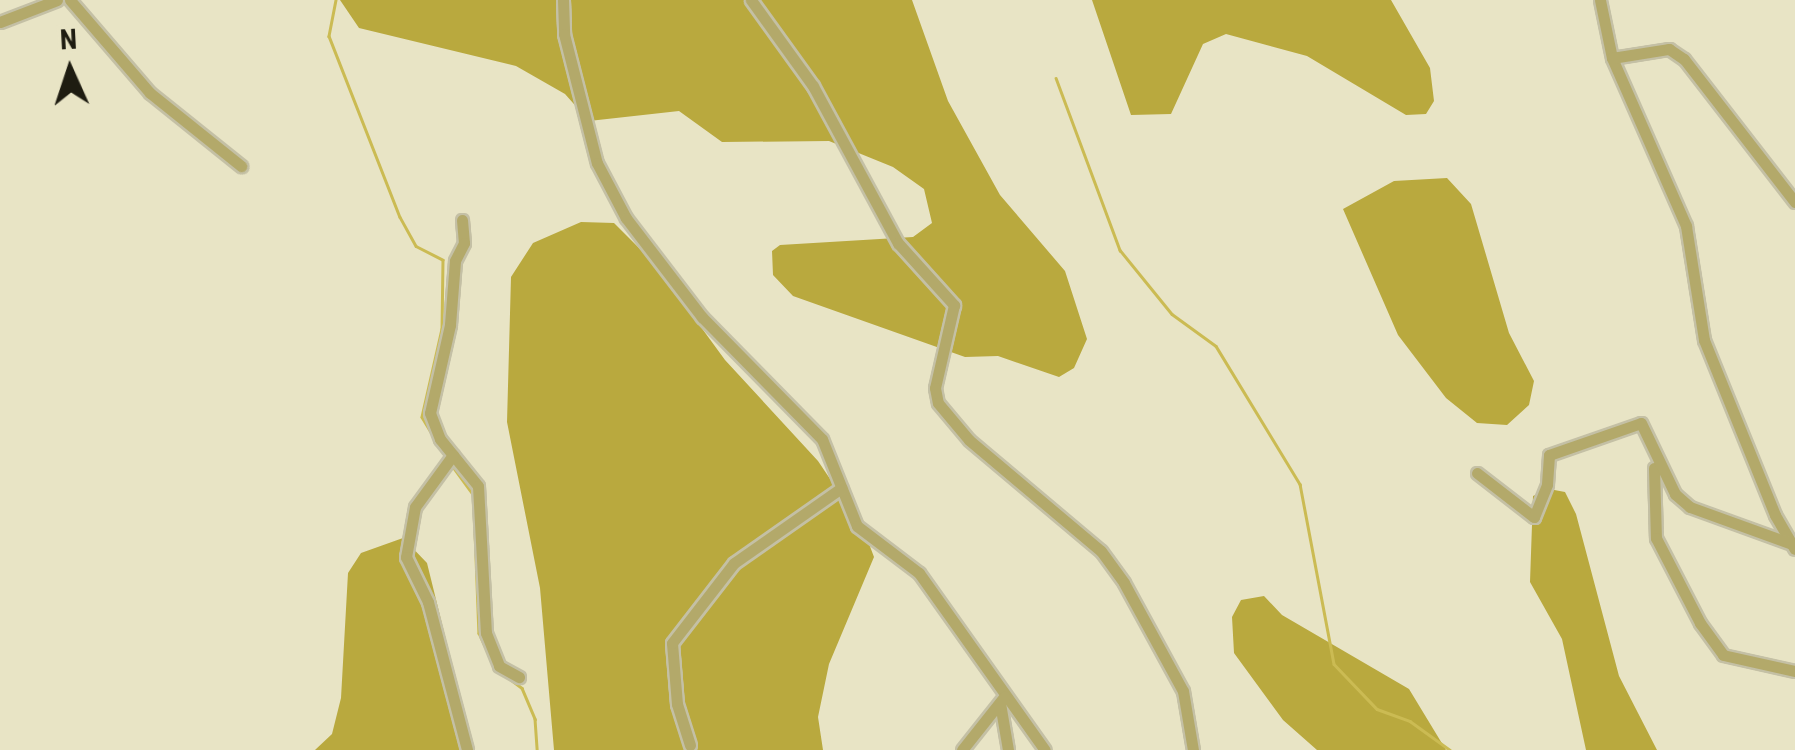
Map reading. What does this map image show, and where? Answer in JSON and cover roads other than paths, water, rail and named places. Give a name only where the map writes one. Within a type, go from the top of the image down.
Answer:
[{"type":"street","points":[[0,22],[57,0]]},
{"type":"street","points":[[70,0],[150,93],[241,166]]},
{"type":"street","points":[[563,0],[564,34],[598,163],[626,218],[702,317],[802,414],[822,440],[857,526],[918,573],[1002,700],[1045,750]]},
{"type":"street","points":[[751,0],[813,86],[898,243],[954,305],[935,388],[938,403],[969,440],[1100,551],[1124,584],[1183,691],[1193,750]]},
{"type":"street","points":[[1600,0],[1612,58],[1666,171],[1686,226],[1704,340],[1794,547]]},
{"type":"street","points":[[1612,58],[1669,48],[1684,59],[1795,202]]},
{"type":"street","points":[[462,220],[464,243],[454,261],[450,325],[430,412],[448,460],[478,486],[484,509],[486,634],[500,666],[519,677]]},
{"type":"street","points":[[1477,473],[1534,518],[1547,484],[1549,455],[1641,424],[1676,494],[1690,507],[1794,547]]},
{"type":"street","points":[[1651,439],[1656,538],[1700,623],[1724,654],[1795,671]]},
{"type":"street","points":[[448,460],[415,507],[406,557],[428,602],[467,750]]},
{"type":"street","points":[[1640,471],[1654,468]]},
{"type":"street","points":[[690,745],[672,643],[734,563],[841,488]]},
{"type":"street","points":[[962,750],[1002,700]]},
{"type":"street","points":[[1002,700],[1008,750]]},
{"type":"waterway","points":[[336,0],[329,36],[400,217],[416,246],[443,260],[442,329],[422,417],[446,457]]},
{"type":"waterway","points":[[1056,78],[1120,250],[1172,314],[1216,346],[1300,484],[1334,664],[1377,709],[1410,721],[1450,750]]},
{"type":"waterway","points":[[451,464],[473,494]]},
{"type":"waterway","points":[[475,531],[479,633],[495,668]]},
{"type":"waterway","points":[[506,676],[522,688],[535,719],[537,750]]}]
